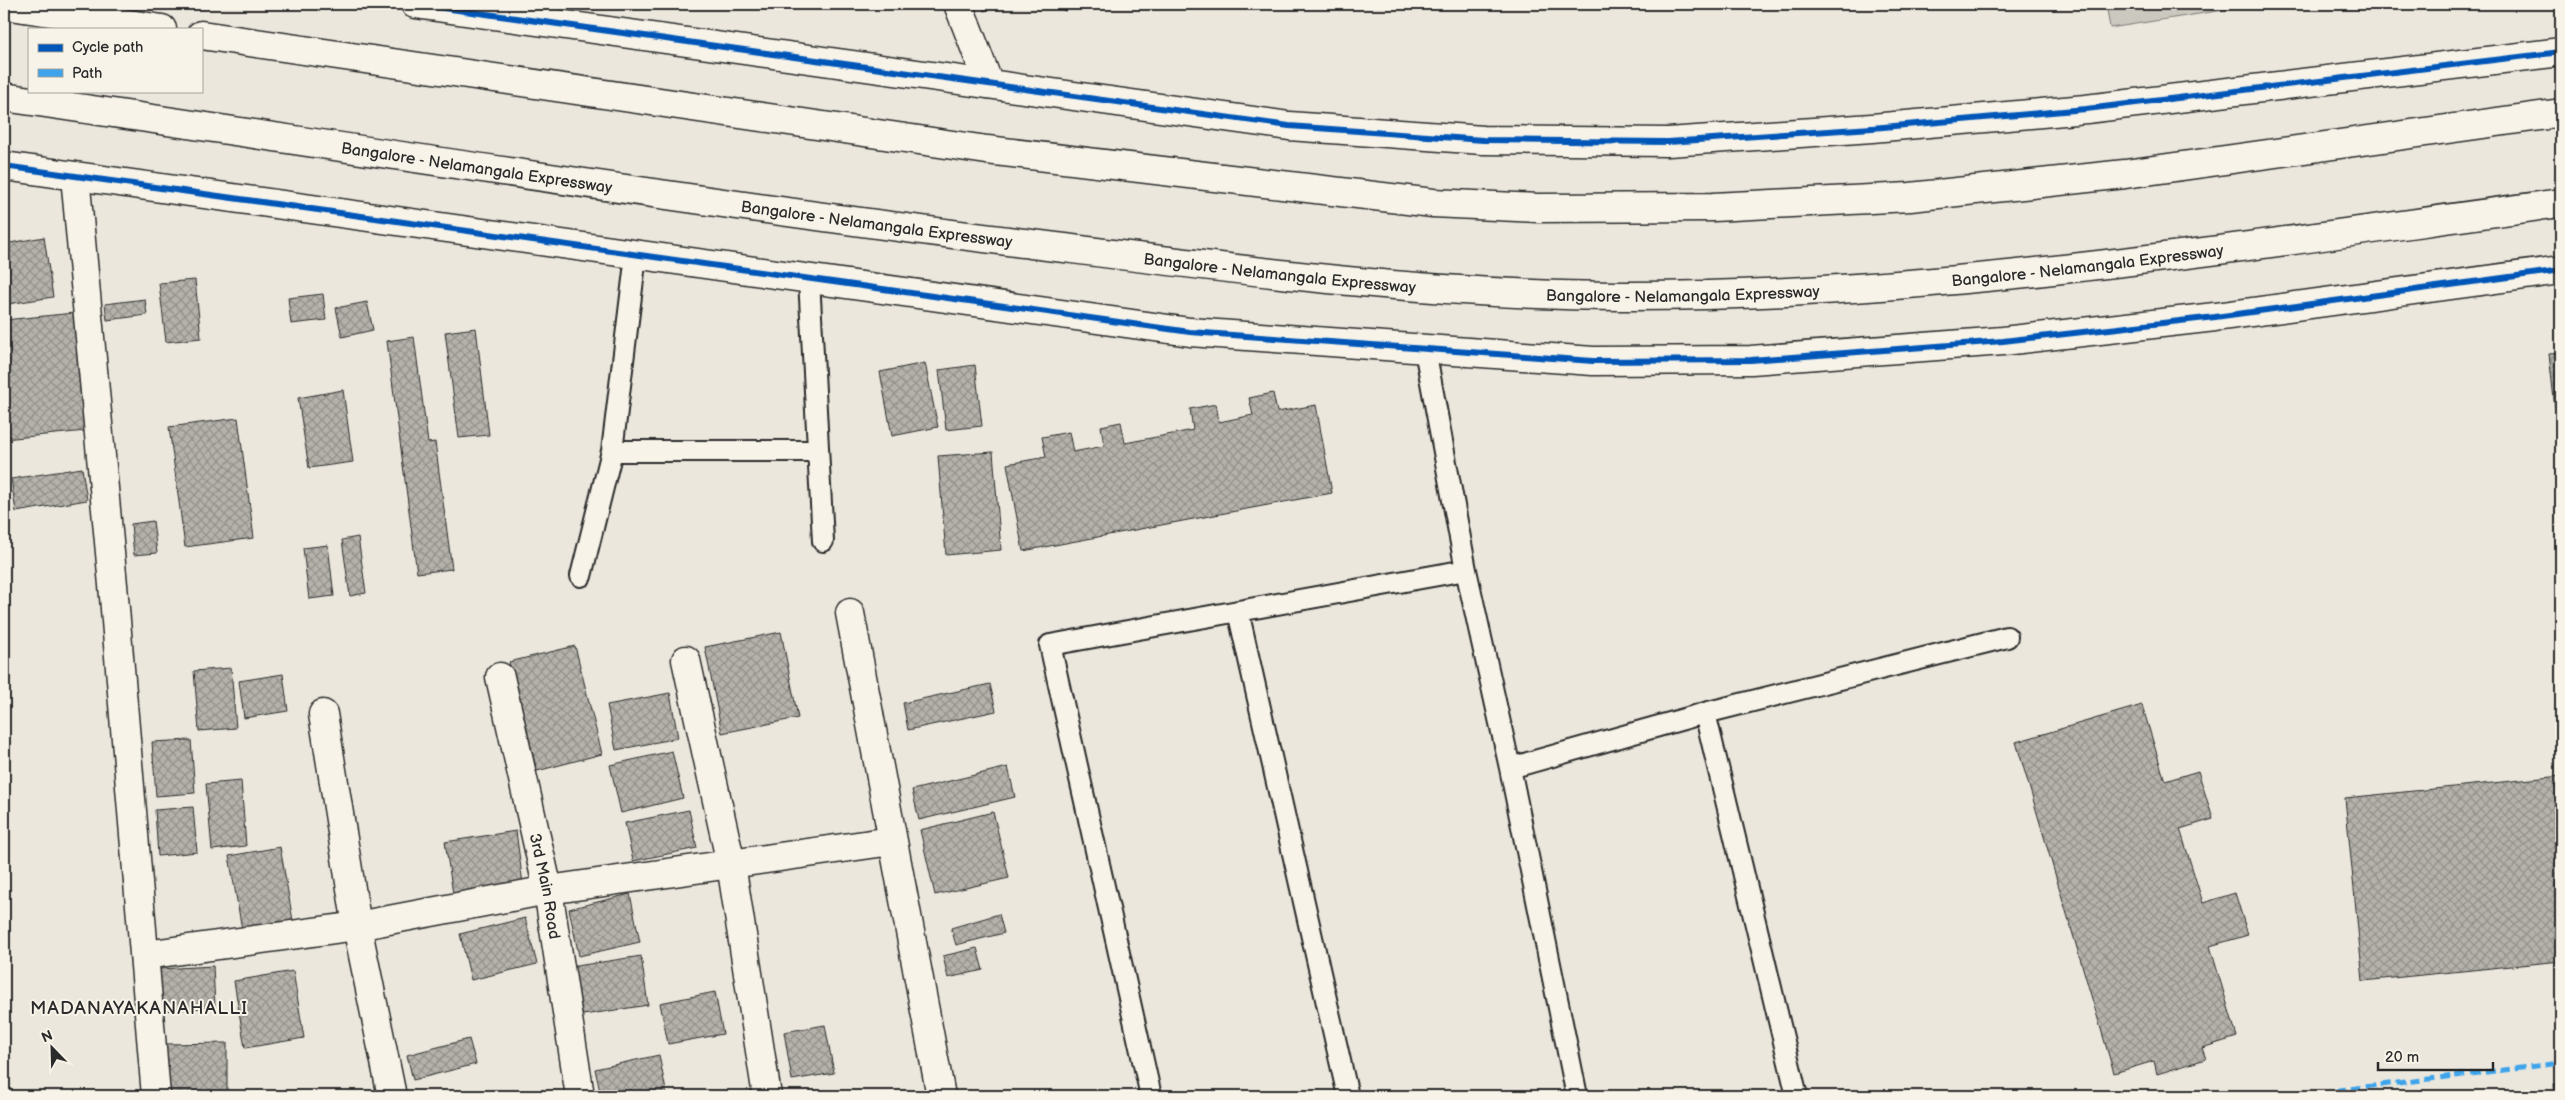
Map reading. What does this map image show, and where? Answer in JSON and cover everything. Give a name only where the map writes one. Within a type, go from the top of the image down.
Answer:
[{"type":"main road","points":[[415,4],[1289,126],[1482,140],[1668,142],[1872,128],[2086,109],[2561,52]]},
{"type":"main road","points":[[958,4],[989,84]]},
{"type":"main road","points":[[4,6],[155,28]]},
{"type":"main road","points":[[202,35],[987,150],[1433,203],[1538,208],[1713,207],[1910,197],[2125,174],[2561,113]]},
{"type":"main road","name":"Bangalore - Nelamangala Expressway","points":[[4,97],[913,229],[1297,277],[1491,292],[1621,296],[1784,293],[1925,284],[2076,270],[2561,203]]},
{"type":"main road","points":[[4,166],[1190,332],[1593,361],[1751,360],[2022,339],[2225,316],[2561,270]]},
{"type":"main road","points":[[75,176],[156,1096]]},
{"type":"main road","points":[[850,613],[942,1096]]},
{"type":"main road","points":[[686,660],[730,864],[767,1096]]},
{"type":"main road","name":"3rd Main Road","points":[[500,677],[548,890],[580,1096]]},
{"type":"main road","points":[[323,714],[357,926],[392,1096]]},
{"type":"main road","points":[[144,955],[357,926],[548,890],[892,841]]},
{"type":"lane","points":[[581,576],[612,451],[636,255]]},
{"type":"lane","points":[[808,279],[823,542]]},
{"type":"lane","points":[[1425,350],[1466,570],[1510,768],[1577,1096]]},
{"type":"lane","points":[[612,451],[818,451]]},
{"type":"lane","points":[[1151,1096],[1050,645],[1466,570]]},
{"type":"lane","points":[[1238,611],[1348,1096]]},
{"type":"lane","points":[[1510,768],[1705,713],[2007,637]]},
{"type":"lane","points":[[1705,713],[1798,1096]]},
{"type":"shaded area","points":[[2106,4],[2262,4],[2110,28]]},
{"type":"building","points":[[981,4],[1001,4],[984,11]]},
{"type":"building","points":[[1061,4],[1082,4],[1064,11]]},
{"type":"building","points":[[44,237],[53,297],[8,304],[4,277],[4,244]]},
{"type":"building","points":[[195,280],[201,338],[166,342],[159,283]]},
{"type":"building","points":[[323,294],[326,320],[291,324],[288,298]]},
{"type":"building","points":[[145,299],[147,315],[107,320],[105,304]]},
{"type":"building","points":[[367,302],[373,330],[342,337],[336,308]]},
{"type":"building","points":[[74,313],[86,431],[4,439],[4,320]]},
{"type":"building","points":[[476,328],[489,435],[459,438],[445,332]]},
{"type":"building","points":[[414,337],[428,443],[435,442],[452,569],[417,573],[387,341]]},
{"type":"building","points":[[2561,353],[2561,464],[2549,354]]},
{"type":"building","points":[[925,363],[938,427],[892,436],[880,372]]},
{"type":"building","points":[[975,365],[982,426],[946,430],[939,370]]},
{"type":"building","points":[[343,390],[353,462],[309,468],[298,398]]},
{"type":"building","points":[[1273,393],[1277,412],[1316,405],[1332,493],[1023,551],[1007,464],[1046,457],[1042,437],[1069,432],[1073,452],[1104,446],[1101,426],[1121,422],[1125,443],[1193,430],[1190,409],[1216,404],[1219,422],[1253,415],[1249,398]]},
{"type":"building","points":[[238,418],[254,538],[185,547],[169,427]]},
{"type":"building","points":[[993,452],[1001,550],[946,555],[938,456]]},
{"type":"building","points":[[82,468],[87,500],[16,512],[11,479]]},
{"type":"building","points":[[153,521],[157,553],[134,555],[131,524]]},
{"type":"building","points":[[358,537],[366,593],[350,596],[342,540]]},
{"type":"building","points":[[328,545],[334,596],[309,599],[303,548]]},
{"type":"building","points":[[781,632],[798,718],[722,733],[705,647]]},
{"type":"building","points":[[575,646],[602,754],[537,771],[509,662]]},
{"type":"building","points":[[231,668],[236,728],[199,731],[194,671]]},
{"type":"building","points":[[283,674],[288,711],[244,718],[239,681]]},
{"type":"building","points":[[990,684],[996,711],[908,730],[903,703]]},
{"type":"building","points":[[670,693],[678,738],[616,750],[607,705]]},
{"type":"building","points":[[2142,705],[2165,781],[2198,771],[2213,819],[2180,829],[2203,903],[2235,893],[2248,935],[2210,946],[2237,1037],[2202,1048],[2206,1059],[2157,1074],[2154,1061],[2114,1073],[2016,742]]},
{"type":"building","points":[[191,740],[195,793],[156,796],[152,742]]},
{"type":"building","points":[[672,751],[683,798],[621,813],[610,765]]},
{"type":"building","points":[[1008,767],[1015,797],[919,820],[912,790]]},
{"type":"building","points":[[2561,776],[2561,961],[2363,981],[2345,798]]},
{"type":"building","points":[[241,781],[246,846],[212,850],[206,784]]},
{"type":"building","points":[[193,807],[197,852],[158,856],[155,810]]},
{"type":"building","points":[[689,810],[697,848],[633,861],[625,823]]},
{"type":"building","points":[[993,812],[1009,878],[935,895],[920,830]]},
{"type":"building","points":[[516,831],[523,884],[453,894],[445,842]]},
{"type":"building","points":[[280,847],[294,926],[243,935],[229,856]]},
{"type":"building","points":[[630,894],[640,942],[579,956],[569,909]]},
{"type":"building","points":[[999,914],[1004,933],[956,945],[951,928]]},
{"type":"building","points":[[525,918],[537,964],[471,980],[460,934]]},
{"type":"building","points":[[977,948],[983,970],[948,978],[943,956]]},
{"type":"building","points":[[641,956],[648,1005],[577,1016],[570,967]]},
{"type":"building","points":[[213,966],[215,1007],[161,1011],[159,969]]},
{"type":"building","points":[[293,971],[304,1038],[245,1048],[234,981]]},
{"type":"building","points":[[715,992],[723,1034],[668,1044],[660,1003]]},
{"type":"building","points":[[825,1025],[834,1073],[792,1080],[784,1032]]},
{"type":"building","points":[[469,1039],[476,1064],[413,1080],[407,1055]]},
{"type":"building","points":[[227,1043],[227,1096],[165,1096],[165,1044]]},
{"type":"building","points":[[659,1055],[667,1096],[601,1096],[595,1069]]},
{"type":"building","points":[[2561,1083],[2561,1096],[2555,1096],[2554,1084]]},
{"type":"marked path","points":[[2322,1096],[2340,1090],[2561,1063]]},
{"type":"cycle path","points":[[415,4],[1289,126],[1483,140],[1668,142],[1872,128],[2086,109],[2561,52]]},
{"type":"cycle path","points":[[4,166],[1190,332],[1593,361],[1751,360],[2003,341],[2215,317],[2561,270]]},
{"type":"district","name":"MADANAYAKANAHALLI","points":[[139,1007]]}]
